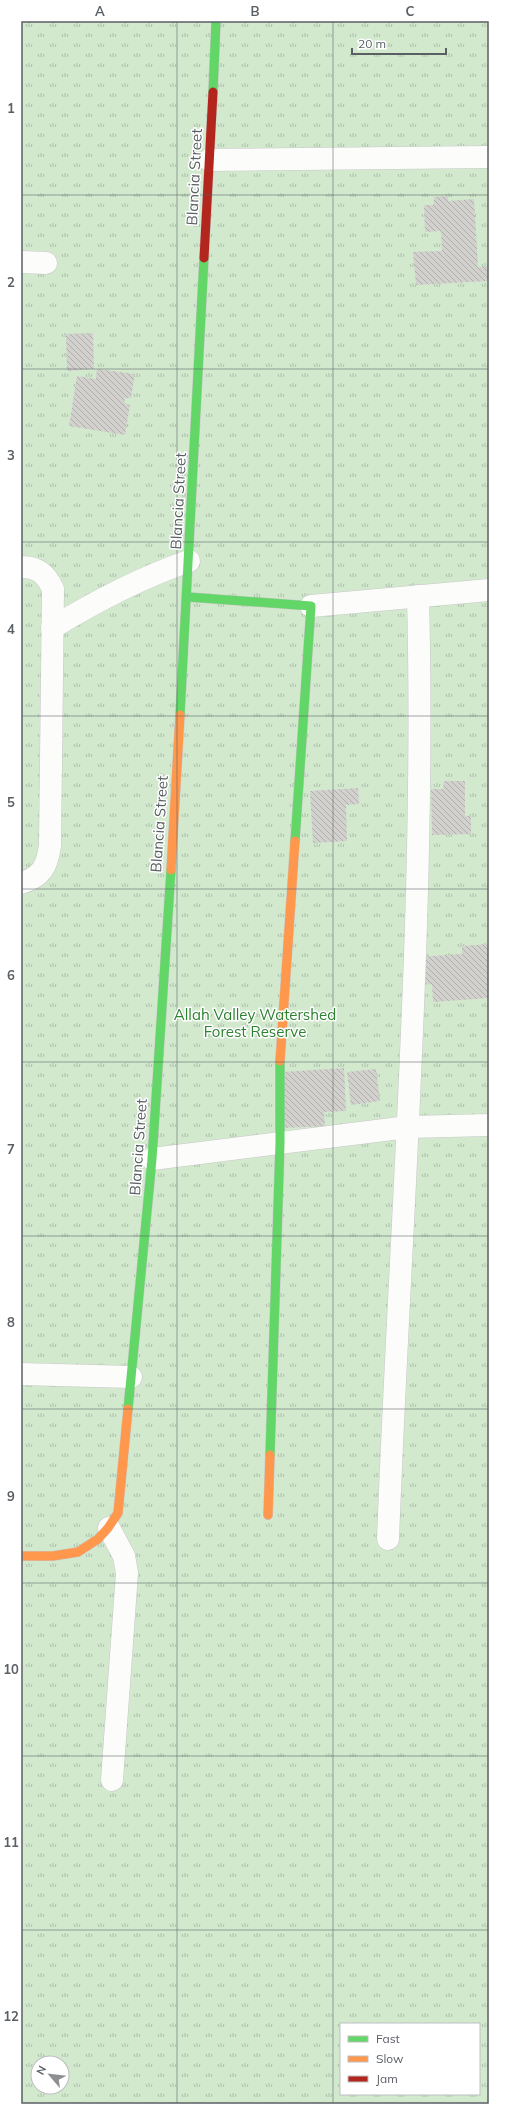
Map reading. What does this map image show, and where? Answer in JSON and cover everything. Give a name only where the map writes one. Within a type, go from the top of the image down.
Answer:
[{"type":"street","name":"Blancia Street","points":[[21,1556],[64,1557],[82,1551],[97,1542],[109,1528],[118,1513],[152,1159],[188,597],[216,21]]},
{"type":"street","points":[[209,160],[489,157]]},
{"type":"street","points":[[21,262],[46,262]]},
{"type":"street","points":[[52,628],[96,602],[159,571],[189,561]]},
{"type":"street","points":[[21,567],[31,568],[47,576],[53,589],[50,846],[47,863],[40,874],[29,881],[21,883]]},
{"type":"street","points":[[188,597],[312,606],[489,590]]},
{"type":"street","points":[[388,1539],[408,1127],[421,769],[418,596]]},
{"type":"street","points":[[268,1515],[280,1143],[280,1056],[312,606]]},
{"type":"street","points":[[152,1159],[408,1127],[489,1126]]},
{"type":"street","points":[[21,1374],[131,1377]]},
{"type":"street","points":[[109,1528],[124,1556],[127,1573],[112,1780]]},
{"type":"green space","name":"Allah Valley Watershed Forest Reserve","points":[[21,21],[489,21],[489,2104],[21,2104]]},
{"type":"building","points":[[448,196],[448,201],[474,199],[478,267],[488,267],[488,281],[416,285],[413,252],[442,251],[441,231],[425,232],[424,205],[434,205],[434,197]]},
{"type":"building","points":[[93,333],[94,369],[67,371],[66,334]]},
{"type":"building","points":[[97,369],[135,374],[131,398],[125,398],[124,404],[130,405],[125,435],[69,426],[77,376],[96,379]]},
{"type":"building","points":[[444,781],[465,781],[465,816],[471,816],[471,834],[432,835],[431,789],[443,789]]},
{"type":"building","points":[[358,788],[359,804],[346,805],[347,841],[313,843],[310,791]]},
{"type":"building","points":[[489,944],[489,998],[433,1002],[432,984],[419,985],[417,957],[462,954],[462,946]]},
{"type":"building","points":[[344,1068],[346,1111],[324,1112],[325,1126],[285,1128],[282,1072]]},
{"type":"building","points":[[376,1069],[380,1101],[351,1105],[347,1072]]},
{"type":"traffic: fast","points":[[213,92],[216,21]]},
{"type":"traffic: fast","points":[[180,715],[204,258]]},
{"type":"traffic: fast","points":[[188,597],[311,606],[295,841]]},
{"type":"traffic: fast","points":[[128,1409],[152,1159],[171,870]]},
{"type":"traffic: fast","points":[[270,1455],[280,1143],[280,1061]]},
{"type":"traffic: slow","points":[[171,870],[180,715]]},
{"type":"traffic: slow","points":[[280,1061],[295,841]]},
{"type":"traffic: slow","points":[[21,1556],[53,1556],[78,1552],[98,1539],[108,1528],[118,1513],[128,1409]]},
{"type":"traffic: slow","points":[[268,1515],[270,1455]]},
{"type":"traffic: jam","points":[[204,258],[213,92]]}]
